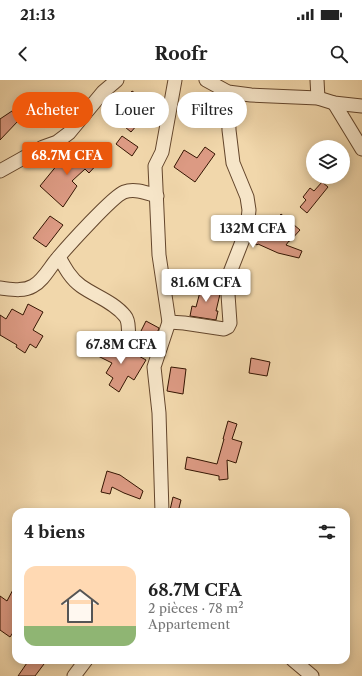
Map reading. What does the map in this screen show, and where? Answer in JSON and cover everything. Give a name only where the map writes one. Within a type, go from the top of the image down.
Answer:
[{"type":"street","points":[[0,171],[43,147],[57,142],[69,133],[103,92],[117,80]]},
{"type":"street","points":[[162,508],[159,413],[154,367],[166,335],[169,322],[159,255],[155,166],[162,152],[175,80]]},
{"type":"street","points":[[206,80],[228,92]]},
{"type":"street","points":[[317,80],[318,98]]},
{"type":"street","points":[[247,94],[318,98],[334,103],[362,106]]},
{"type":"street","points":[[334,103],[362,149]]},
{"type":"street","points":[[169,322],[224,329],[230,323],[227,280],[247,229],[249,210],[247,197],[233,163],[229,128]]},
{"type":"street","points":[[0,288],[13,290],[25,289],[40,281],[59,257],[106,207],[124,192],[136,190],[157,196]]},
{"type":"street","points":[[59,257],[70,275],[81,286],[116,308],[124,315],[128,320],[131,339],[160,348]]},
{"type":"street","points":[[74,676],[83,664]]},
{"type":"street","points":[[297,664],[312,676]]},
{"type":"building","points":[[12,111],[12,127],[0,140],[0,119]]},
{"type":"building","points":[[126,128],[134,128],[131,132]]},
{"type":"building","points":[[122,136],[138,147],[132,156],[116,144]]},
{"type":"building","points":[[205,147],[215,154],[195,182],[174,167],[184,150],[197,158]]},
{"type":"building","points":[[71,148],[84,161],[91,153],[100,161],[89,173],[85,169],[72,181],[77,186],[63,207],[40,186]]},
{"type":"building","points":[[320,184],[324,184],[328,187],[307,213],[300,207],[306,200],[303,197],[310,188],[314,191]]},
{"type":"building","points":[[281,214],[300,230],[286,245],[302,251],[299,258],[278,253],[258,244],[257,245],[251,241],[255,231],[264,238]]},
{"type":"building","points":[[50,216],[63,225],[46,247],[33,238]]},
{"type":"building","points":[[204,277],[213,285],[208,291],[220,294],[216,311],[218,311],[216,320],[190,316],[192,306],[196,307]]},
{"type":"building","points":[[28,304],[43,312],[33,330],[43,336],[36,348],[30,344],[25,353],[16,347],[17,345],[0,335],[0,315],[6,319],[12,309],[23,315]]},
{"type":"building","points":[[146,321],[159,328],[155,339],[149,338],[140,333]]},
{"type":"building","points":[[119,345],[146,360],[134,380],[128,376],[119,392],[109,385],[113,378],[106,373],[112,363],[94,354],[98,346],[114,353]]},
{"type":"building","points":[[251,358],[270,362],[267,376],[249,373]]},
{"type":"building","points":[[171,367],[186,369],[183,394],[167,391]]},
{"type":"building","points":[[228,421],[237,424],[232,439],[242,442],[236,463],[227,460],[228,479],[219,480],[219,476],[185,469],[187,457],[217,464]]},
{"type":"building","points":[[107,471],[120,475],[143,491],[140,499],[112,487],[110,494],[101,492]]},
{"type":"building","points":[[173,497],[181,500],[179,508],[170,508]]},
{"type":"building","points":[[12,592],[12,634],[10,637],[0,630],[0,596],[7,601]]},
{"type":"building","points":[[26,664],[44,664],[35,676],[18,676]]}]
